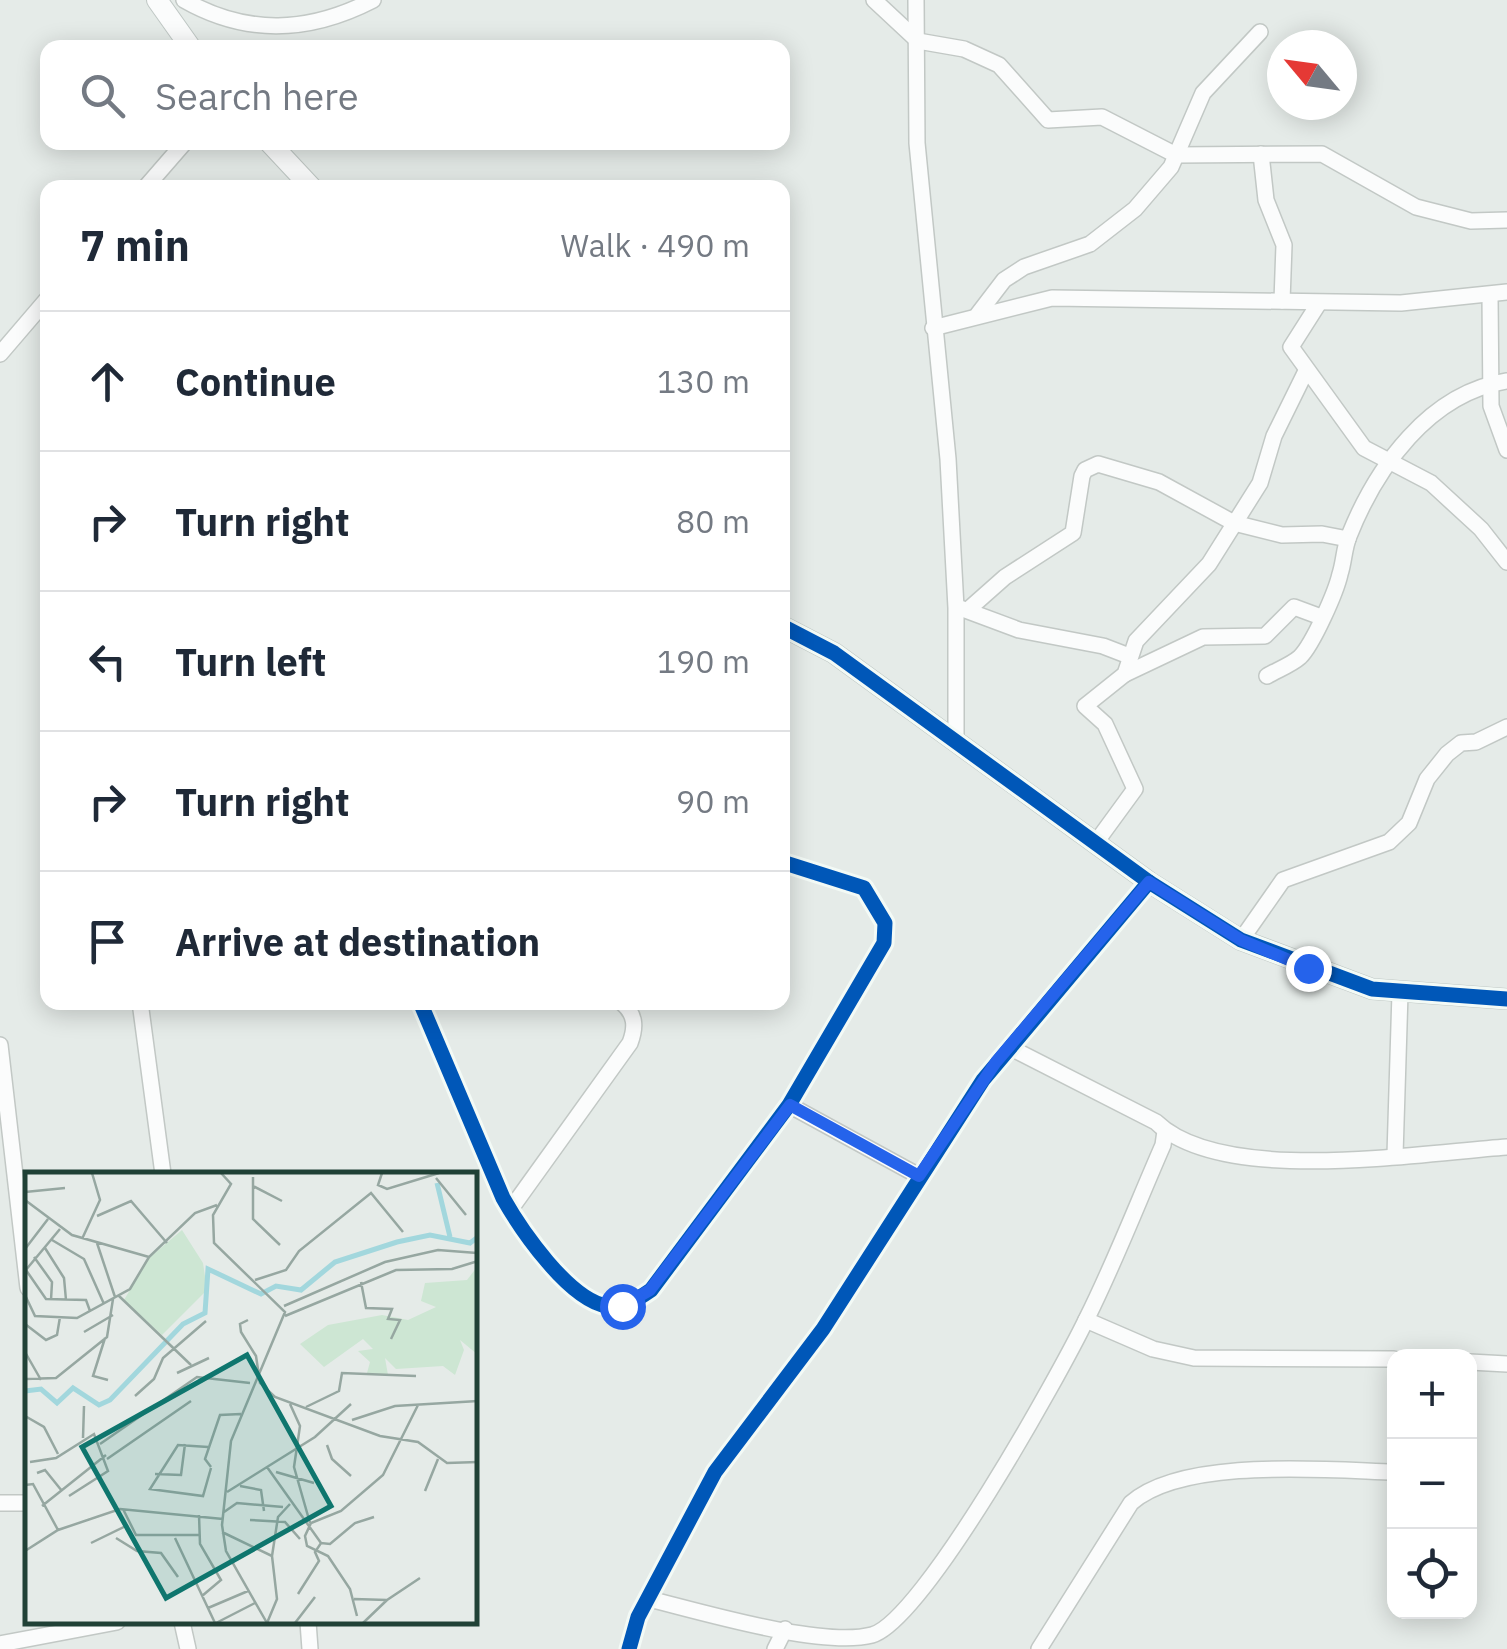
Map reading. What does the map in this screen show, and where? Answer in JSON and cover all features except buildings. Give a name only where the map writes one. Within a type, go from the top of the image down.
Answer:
[{"type":"street","points":[[157,0],[185,40]]},
{"type":"street","points":[[184,0],[228,22],[267,26],[315,22],[373,0]]},
{"type":"street","points":[[874,0],[918,41],[964,49],[994,62],[1048,120],[1102,117],[1176,155],[1322,154],[1416,208],[1471,221],[1507,220]]},
{"type":"street","points":[[916,0],[917,142],[963,608],[956,742]]},
{"type":"street","points":[[978,314],[995,288],[1024,267],[1076,251],[1118,222],[1162,178],[1203,93],[1260,32]]},
{"type":"street","points":[[152,180],[178,150]]},
{"type":"street","points":[[276,150],[305,180]]},
{"type":"street","points":[[1261,154],[1266,200],[1282,232],[1282,301]]},
{"type":"street","points":[[933,328],[1052,298],[1401,303],[1507,292]]},
{"type":"street","points":[[1490,296],[1490,385],[1496,424],[1507,450]]},
{"type":"street","points":[[1320,302],[1291,342],[1306,371],[1355,438],[1388,464],[1436,487],[1481,530],[1507,562]]},
{"type":"street","points":[[0,354],[40,307]]},
{"type":"street","points":[[1125,674],[1129,656],[1142,634],[1209,564],[1264,476],[1274,436],[1306,371]]},
{"type":"street","points":[[1267,676],[1302,655],[1339,579],[1348,539],[1403,442],[1426,420],[1490,385],[1507,381]]},
{"type":"street","points":[[963,608],[1073,533],[1082,476],[1090,466],[1106,465],[1158,482],[1234,523],[1282,536],[1322,534],[1348,539]]},
{"type":"street","points":[[1098,841],[1135,791],[1108,729],[1085,706],[1125,674],[1203,637],[1265,636],[1296,606],[1321,617]]},
{"type":"street","points":[[963,608],[1012,628],[1129,656]]},
{"type":"street","points":[[790,630],[834,653],[1098,841],[1149,882],[1241,940],[1351,984],[1400,994],[1507,999]]},
{"type":"street","points":[[1241,940],[1283,880],[1388,842],[1410,822],[1427,779],[1447,754],[1461,743],[1476,742],[1507,727]]},
{"type":"street","points":[[423,1010],[510,1210],[573,1286],[609,1307],[636,1301],[650,1290],[790,1105],[886,936],[879,908],[864,888],[790,865]]},
{"type":"street","points":[[629,1649],[638,1617],[715,1472],[823,1329],[919,1176],[1009,1048],[1149,882]]},
{"type":"street","points":[[1395,1154],[1400,994]]},
{"type":"street","points":[[141,1010],[163,1172]]},
{"type":"street","points":[[510,1210],[630,1043],[635,1028],[628,1010]]},
{"type":"street","points":[[0,1045],[25,1262]]},
{"type":"street","points":[[1009,1048],[1156,1122],[1165,1131],[1222,1154],[1264,1160],[1507,1148]]},
{"type":"street","points":[[790,1105],[919,1176]]},
{"type":"street","points":[[648,1600],[786,1629],[861,1636],[886,1629],[946,1558],[1086,1320],[1164,1145],[1165,1131]]},
{"type":"street","points":[[1086,1320],[1153,1349],[1184,1357],[1387,1359]]},
{"type":"street","points":[[1477,1362],[1507,1364]]},
{"type":"street","points":[[1039,1649],[1130,1503],[1142,1492],[1208,1475],[1257,1469],[1387,1472]]},
{"type":"street","points":[[0,1644],[106,1624]]},
{"type":"street","points":[[182,1624],[188,1649]]},
{"type":"street","points":[[308,1624],[310,1649]]},
{"type":"street","points":[[775,1649],[786,1629]]},
{"type":"cycle path","points":[[790,630],[834,653],[1149,882],[1241,940],[1372,989],[1507,999]]},
{"type":"cycle path","points":[[423,1010],[503,1198],[522,1228],[577,1291],[607,1306],[630,1302],[651,1290],[789,1105],[884,943],[885,923],[864,888],[790,865]]},
{"type":"cycle path","points":[[629,1649],[638,1617],[715,1472],[823,1329],[983,1080],[1149,882]]},
{"type":"route","points":[[622,1306],[650,1290],[790,1105],[919,1176],[996,1062],[1149,882],[1241,940],[1308,968]]}]
